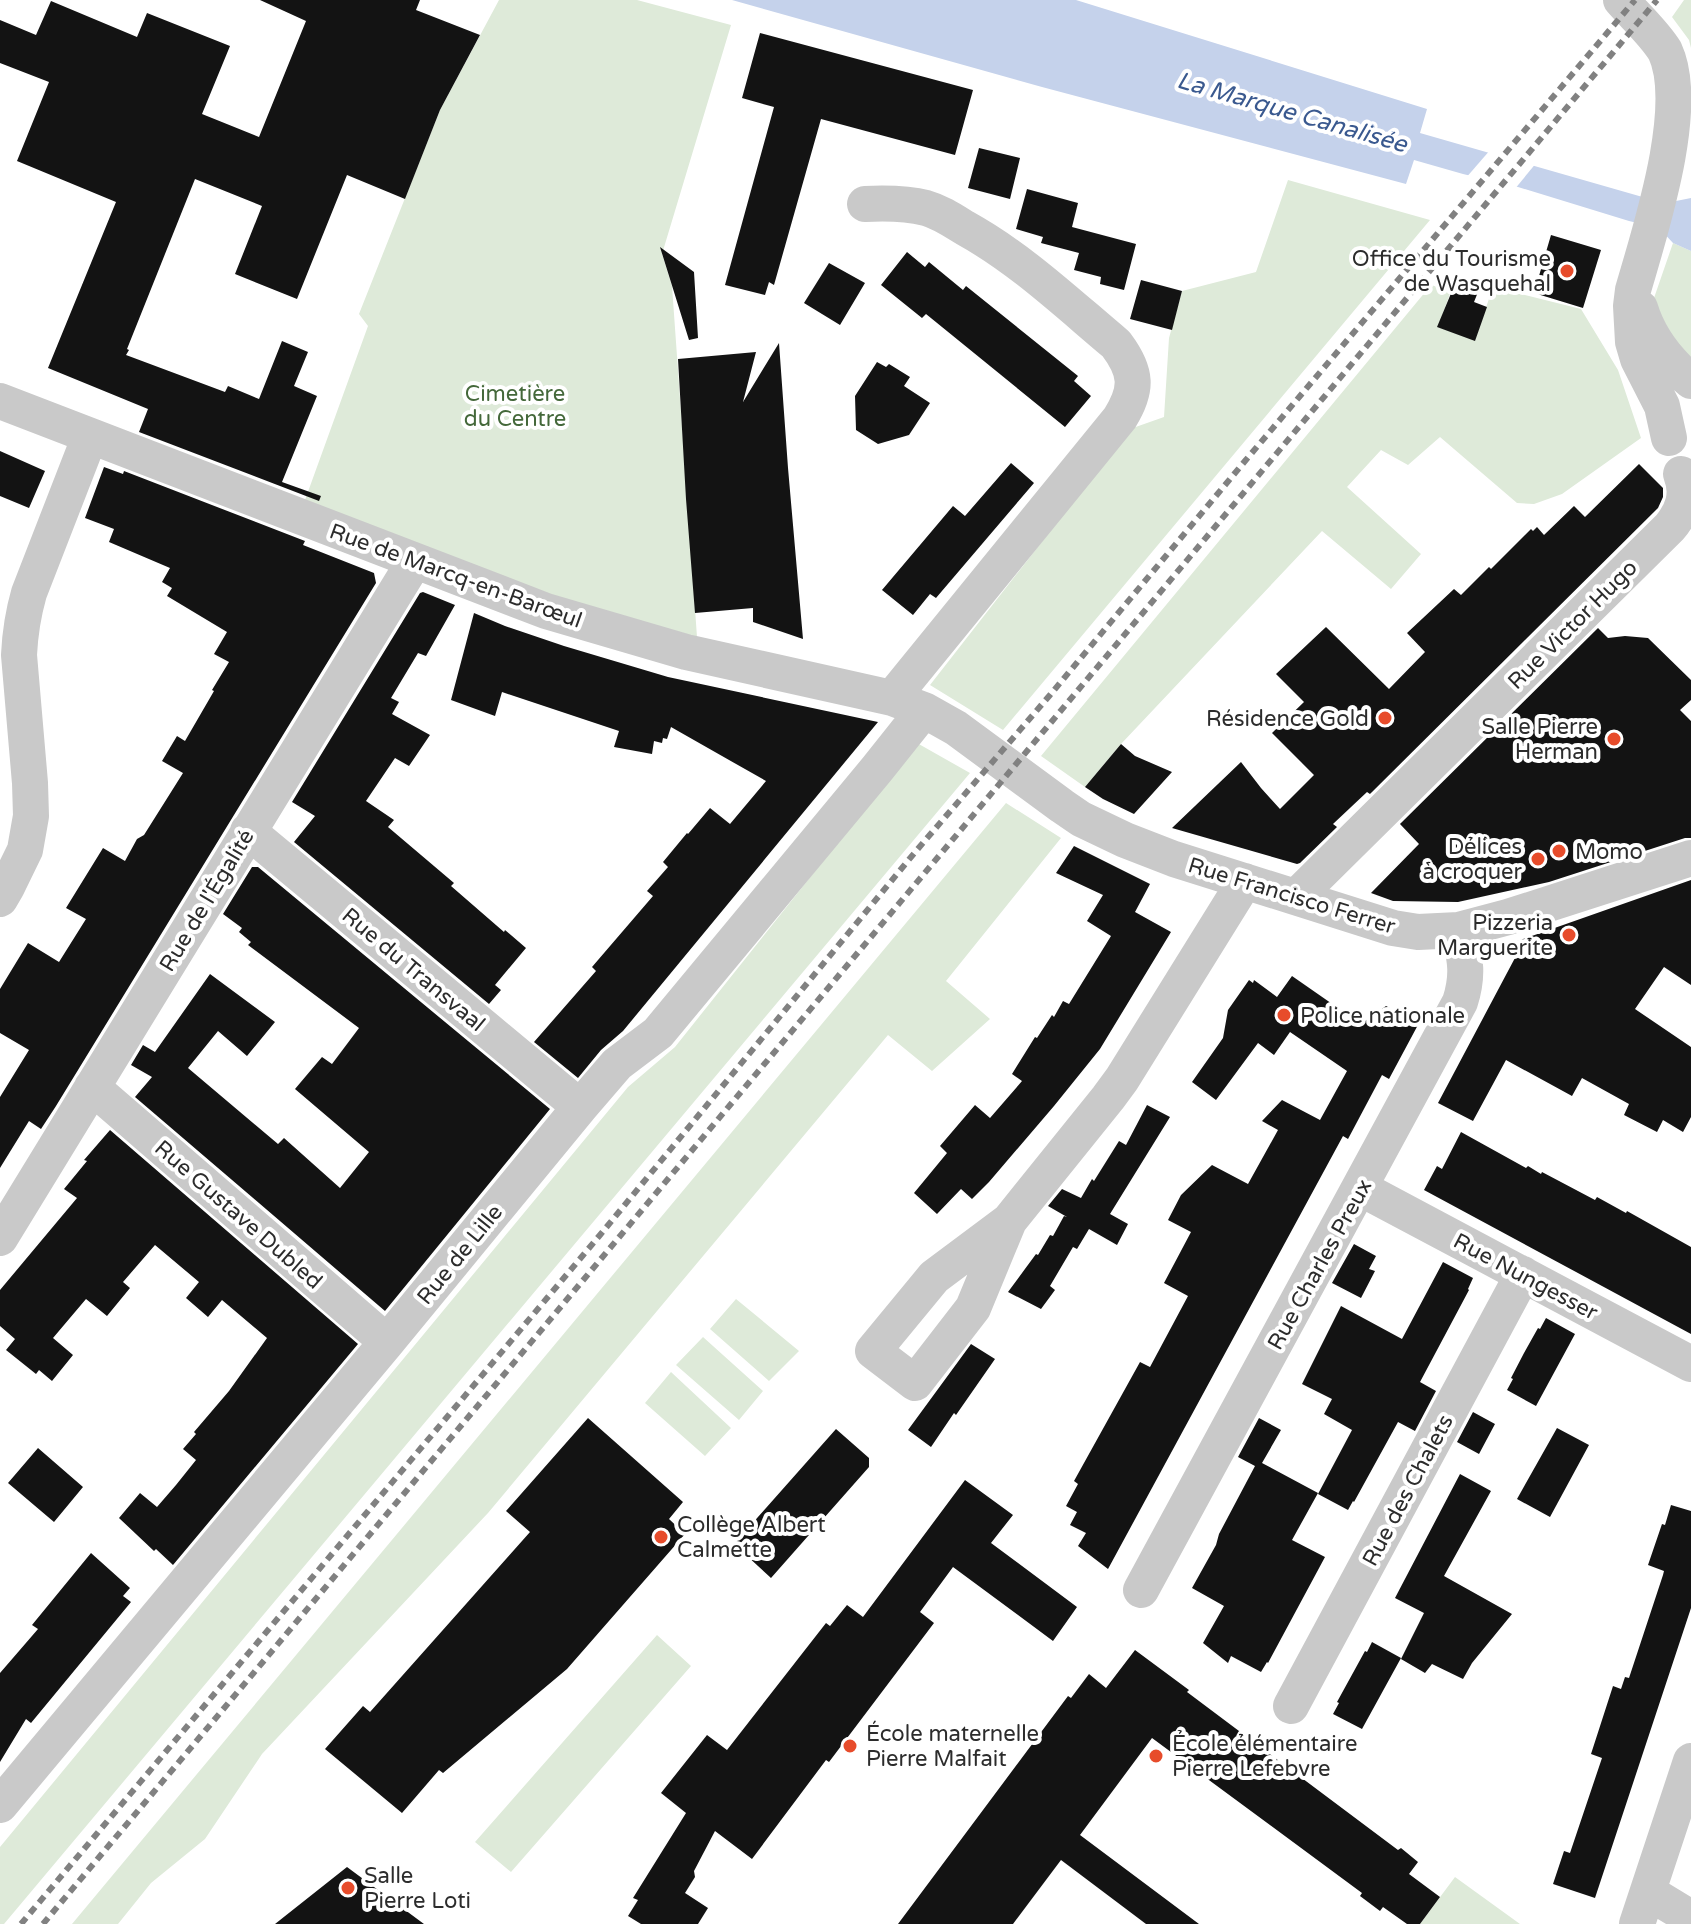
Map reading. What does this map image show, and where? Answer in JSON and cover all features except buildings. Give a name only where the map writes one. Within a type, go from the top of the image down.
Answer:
[{"type":"street","points":[[1621,0],[1665,51],[1674,82],[1673,142],[1667,176],[1641,261],[1637,292],[1644,322],[1653,340],[1691,381]]},
{"type":"street","name":"Rue de Lille","points":[[0,1805],[580,1107],[617,1064],[658,1033],[877,769],[908,704],[1128,405],[1133,374],[1116,344],[1013,257],[941,214],[891,203],[865,204]]},
{"type":"street","name":"Rue Victor Hugo","points":[[1296,897],[1678,518],[1685,499],[1686,478],[1670,454],[1662,406],[1638,359],[1633,342],[1631,306],[1641,261]]},
{"type":"street","name":"Rue de Marcq-en-Barœul","points":[[0,401],[546,611],[686,652],[908,704]]},
{"type":"street","points":[[1669,438],[1677,417],[1691,403]]},
{"type":"street","points":[[0,899],[25,850],[16,809],[30,783],[19,655],[20,634],[29,593],[90,436]]},
{"type":"street","name":"Rue de l'Égalité","points":[[0,1238],[414,562]]},
{"type":"street","name":"Rue Francisco Ferrer","points":[[908,704],[956,728],[1081,819],[1125,840],[1174,859],[1393,928],[1418,932],[1459,930],[1691,858]]},
{"type":"street","name":"Rue du Transvaal","points":[[248,831],[580,1107]]},
{"type":"street","points":[[1009,1221],[1122,1079],[1245,881]]},
{"type":"street","name":"Rue Charles Preux","points":[[1141,1590],[1460,1002],[1466,985],[1466,965],[1459,930]]},
{"type":"street","name":"Rue Gustave Dubled","points":[[92,1087],[387,1342]]},
{"type":"street","name":"Rue Nungesser","points":[[1360,1188],[1691,1364]]},
{"type":"street","name":"Rue des Chalets","points":[[1291,1706],[1523,1274]]},
{"type":"street","points":[[1691,1761],[1643,1908],[1691,1918]]},
{"type":"green space","name":"Cimetière du Centre","points":[[499,0],[637,0],[731,25],[662,254],[672,286],[697,637],[541,593],[305,500],[368,326],[359,314],[440,110]]},
{"type":"green space","points":[[1684,0],[1691,0],[1691,48],[1689,40],[1672,17]]},
{"type":"green space","points":[[1288,180],[1430,220],[1003,730],[930,685],[1130,429],[1164,417],[1169,338],[1182,291],[1256,272]]},
{"type":"green space","points":[[1673,243],[1691,251],[1691,359],[1662,337],[1654,298]]},
{"type":"green space","points":[[1431,285],[1451,291],[1438,327],[1475,340],[1493,287],[1581,309],[1618,370],[1641,438],[1562,494],[1534,504],[1517,503],[1440,437],[1408,465],[1381,450],[1347,487],[1421,554],[1391,589],[1322,531],[1121,744],[1085,787],[1041,756]]},
{"type":"green space","points":[[917,743],[970,773],[4,1924],[0,1924],[0,1847],[628,1087],[675,1047]]},
{"type":"green space","points":[[1006,803],[1061,838],[946,981],[990,1019],[932,1071],[888,1035],[488,1513],[262,1754],[205,1839],[151,1883],[118,1924],[72,1924]]},
{"type":"green space","points":[[736,1299],[799,1351],[769,1381],[710,1329]]},
{"type":"green space","points":[[703,1337],[763,1391],[739,1420],[676,1365]]},
{"type":"green space","points":[[671,1372],[731,1428],[705,1456],[645,1403]]},
{"type":"green space","points":[[657,1635],[691,1666],[511,1872],[475,1842]]},
{"type":"green space","points":[[1455,1877],[1520,1924],[1420,1924]]},
{"type":"water","name":"La Marque Canalisée","points":[[732,0],[1076,0],[1427,109],[1420,133],[1660,202],[1691,198],[1691,251],[1673,243],[1659,228],[1518,187],[1414,160],[1406,184]]},
{"type":"pier","points":[[1491,149],[1537,162],[1514,190],[1465,179]]},
{"type":"railway","points":[[21,1924],[600,1235],[916,851],[1635,0]]},
{"type":"railway","points":[[43,1924],[1657,0]]},
{"type":"place","name":"Office du Tourisme de Wasquehal","points":[[1567,271]]},
{"type":"place","name":"Résidence Gold","points":[[1385,718]]},
{"type":"place","name":"Salle Pierre Herman","points":[[1614,739]]},
{"type":"place","name":"Momo","points":[[1559,851]]},
{"type":"place","name":"Délices à croquer","points":[[1538,859]]},
{"type":"place","name":"Pizzeria Marguerite","points":[[1569,935]]},
{"type":"place","name":"Police nationale","points":[[1284,1015]]},
{"type":"place","name":"Collège Albert Calmette","points":[[661,1537]]},
{"type":"place","name":"École maternelle Pierre Malfait","points":[[850,1746]]},
{"type":"place","name":"École élémentaire Pierre Lefebvre","points":[[1156,1756]]},
{"type":"place","name":"Salle Pierre Loti","points":[[348,1888]]}]
